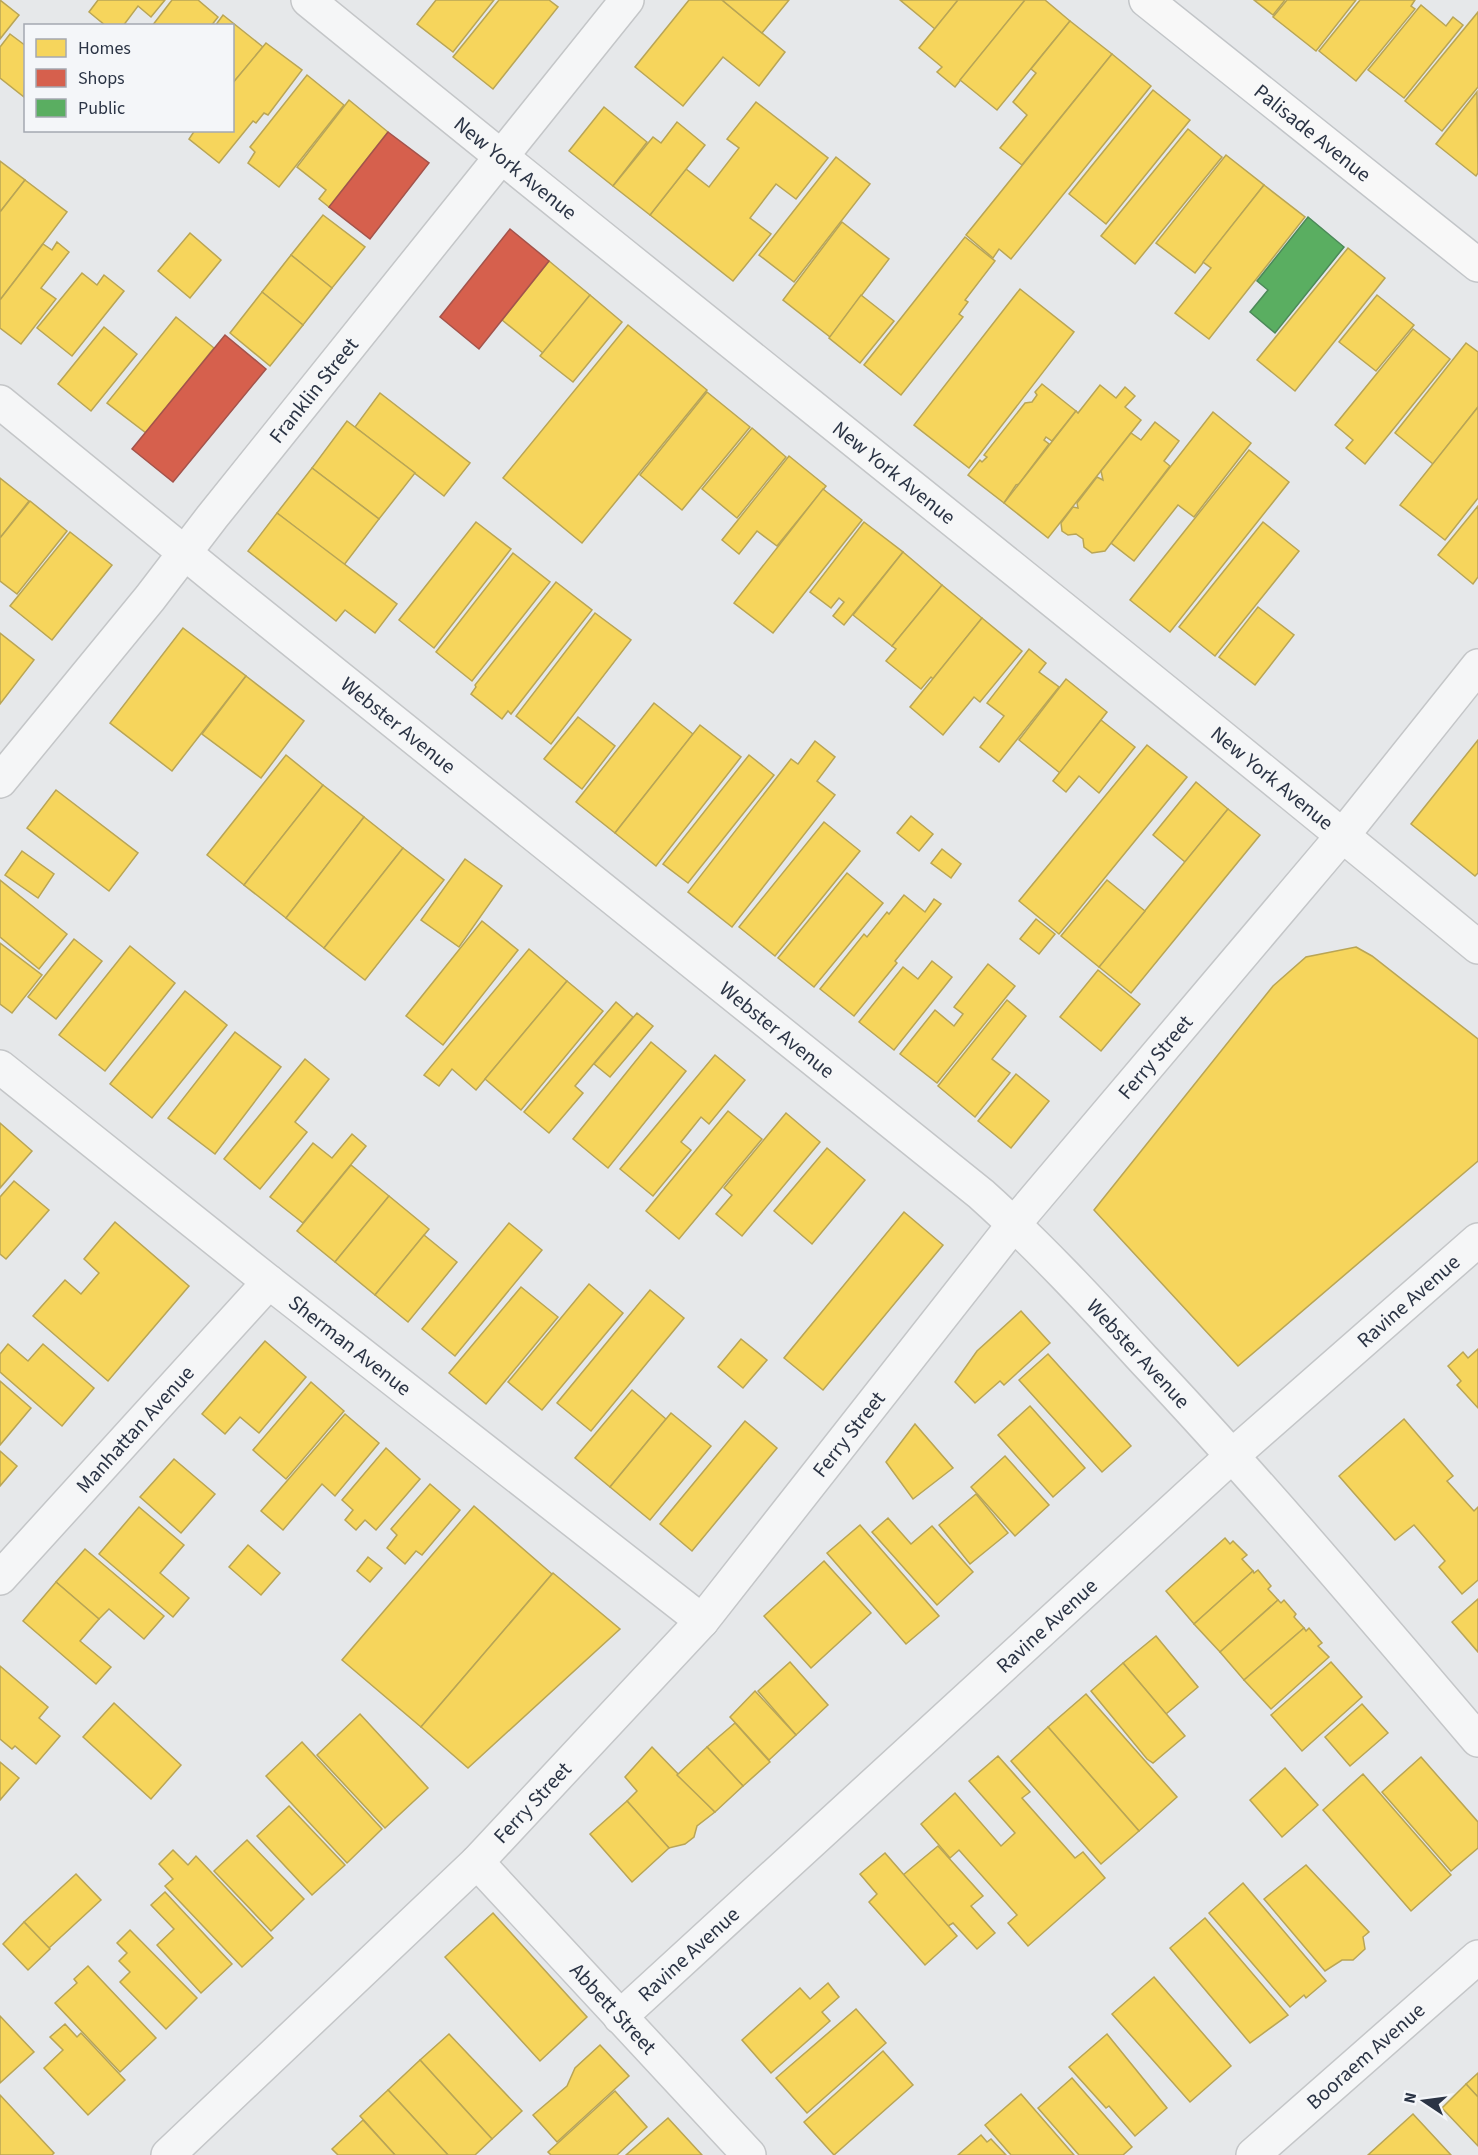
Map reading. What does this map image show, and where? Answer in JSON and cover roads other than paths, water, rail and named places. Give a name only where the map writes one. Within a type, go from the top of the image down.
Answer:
[{"type":"main road","name":"Palisade Avenue","points":[[1146,0],[1478,266]]},
{"type":"street","name":"New York Avenue","points":[[308,0],[1343,835],[1478,947]]},
{"type":"street","name":"Franklin Street","points":[[0,781],[627,0]]},
{"type":"street","name":"Webster Avenue","points":[[0,402],[981,1194],[1055,1264],[1233,1455],[1478,1740]]},
{"type":"street","name":"Ferry Street","points":[[168,2155],[477,1862],[702,1621],[1014,1224],[1343,835],[1478,666]]},
{"type":"street","name":"Sherman Avenue","points":[[0,1067],[269,1282],[702,1621]]},
{"type":"street","name":"Ravine Avenue","points":[[620,2017],[1233,1455],[1478,1240]]},
{"type":"street","name":"Manhattan Avenue","points":[[0,1578],[269,1282]]},
{"type":"street","name":"Abbett Street","points":[[477,1862],[743,2153]]},
{"type":"street","name":"Booraem Avenue","points":[[1253,2155],[1478,1957]]}]
